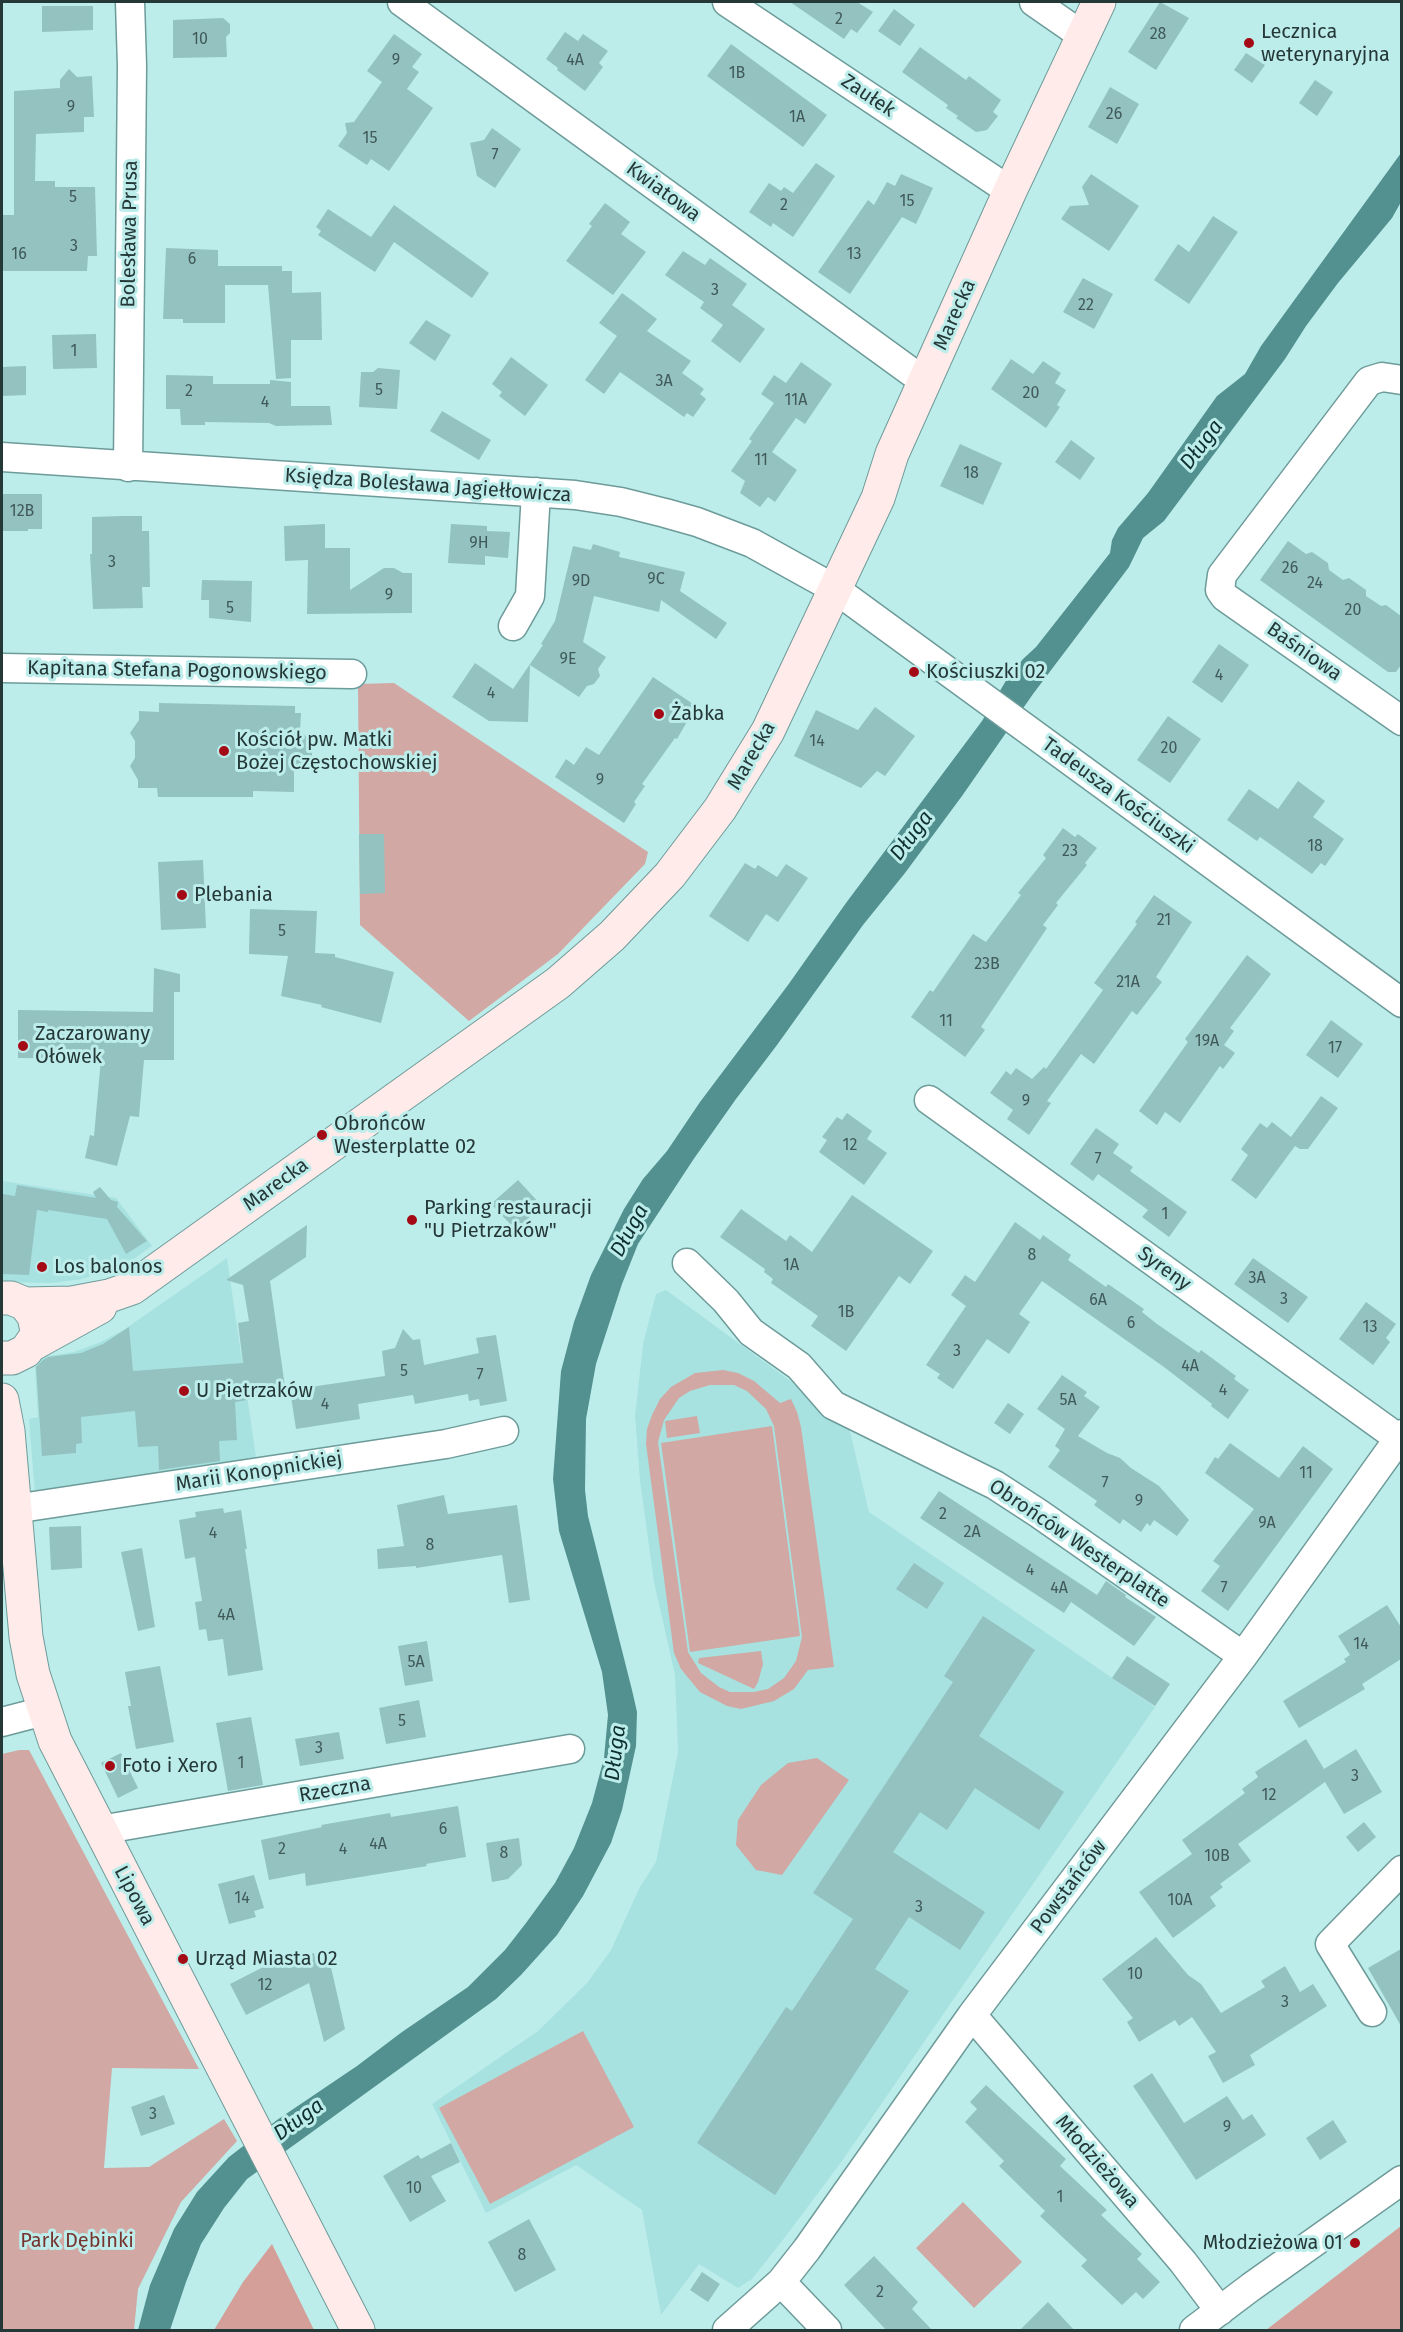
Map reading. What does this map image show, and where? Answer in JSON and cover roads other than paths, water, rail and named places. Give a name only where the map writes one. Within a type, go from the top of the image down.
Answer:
[{"type":"street","name":"Bolesława Prusa","points":[[128,467],[132,66],[130,2]]},
{"type":"street","name":"Kwiatowa","points":[[402,2],[925,382]]},
{"type":"street","name":"Zaułek","points":[[727,2],[1010,191]]},
{"type":"street","points":[[1034,2],[1083,36]]},
{"type":"street","name":"Marecka","points":[[18,1353],[141,1282],[558,983],[612,936],[670,875],[720,809],[768,731],[878,498],[892,454],[1010,191],[1099,2]]},
{"type":"street","name":"Baśniowa","points":[[1401,380],[1382,377],[1369,381],[1222,575],[1220,590],[1225,597],[1401,721]]},
{"type":"street","name":"Księdza Bolesława Jagiełłowicza","points":[[2,457],[536,492],[621,502],[697,522],[752,543],[835,590]]},
{"type":"street","points":[[513,626],[530,596],[536,492]]},
{"type":"street","name":"Tadeusza Kościuszki","points":[[835,590],[1401,1003]]},
{"type":"street","name":"Kapitana Stefana Pogonowskiego","points":[[2,668],[352,674]]},
{"type":"street","name":"Syreny","points":[[929,1100],[1400,1436]]},
{"type":"street","name":"Obrońców Westerplatte","points":[[687,1263],[726,1301],[751,1332],[800,1366],[833,1405],[995,1485],[1243,1656]]},
{"type":"street","name":"Marecka","points":[[13,1301],[72,1303],[126,1290]]},
{"type":"street","name":"Lipowa","points":[[13,1301],[31,1310],[37,1331],[18,1353],[5,1415],[26,1637],[33,1674],[44,1711],[63,1757],[358,2331]]},
{"type":"street","name":"Marii Konopnickiej","points":[[14,1509],[435,1446],[504,1431]]},
{"type":"street","name":"Powstańców","points":[[727,2331],[781,2282],[807,2249],[972,2015],[1243,1656],[1400,1436]]},
{"type":"street","points":[[2,1722],[44,1711]]},
{"type":"street","name":"Rzeczna","points":[[100,1830],[570,1749]]},
{"type":"street","points":[[1372,2012],[1330,1944],[1401,1870]]},
{"type":"street","name":"Młodzieżowa","points":[[972,2015],[1183,2262],[1220,2311]]},
{"type":"street","points":[[1194,2331],[1401,2180]]},
{"type":"street","points":[[781,2282],[827,2331]]},
{"type":"water","name":"Długa","points":[[1401,153],[1401,202],[1392,218],[1338,283],[1285,359],[1164,521],[1143,538],[1129,567],[736,1099],[638,1244],[622,1284],[596,1364],[586,1419],[585,1490],[588,1516],[637,1712],[636,1746],[622,1810],[611,1843],[583,1896],[557,1935],[496,1999],[247,2179],[224,2208],[201,2244],[170,2330],[138,2330],[150,2285],[174,2229],[197,2192],[229,2157],[277,2120],[468,1987],[505,1950],[526,1923],[555,1883],[574,1848],[592,1803],[604,1758],[608,1715],[602,1672],[559,1531],[553,1479],[561,1371],[574,1322],[591,1275],[624,1209],[643,1179],[667,1151],[700,1102],[982,721],[1007,679],[1036,647],[1110,553],[1112,540],[1118,528],[1148,493],[1217,396],[1245,374],[1261,346]]},
{"type":"place","name":"Lecznica weterynaryjna","points":[[1249,43]]},
{"type":"place","name":"Kościuszki 02","points":[[914,672]]},
{"type":"place","name":"Żabka","points":[[659,714]]},
{"type":"place","name":"Kościół pw. Matki Bożej Częstochowskiej","points":[[224,751]]},
{"type":"place","name":"Plebania","points":[[182,895]]},
{"type":"place","name":"Zaczarowany Ołówek","points":[[23,1046]]},
{"type":"place","name":"Obrońców Westerplatte 02","points":[[322,1135]]},
{"type":"place","name":"Parking restauracji \"U Pietrzaków\"","points":[[412,1220]]},
{"type":"place","name":"Los balonos","points":[[42,1267]]},
{"type":"place","name":"U Pietrzaków","points":[[184,1391]]},
{"type":"place","name":"Foto i Xero","points":[[110,1766]]},
{"type":"place","name":"Urząd Miasta 02","points":[[183,1959]]},
{"type":"place","name":"Młodzieżowa 01","points":[[1355,2243]]},
{"type":"park label","name":"Park Dębinki","points":[[77,2241]]}]
